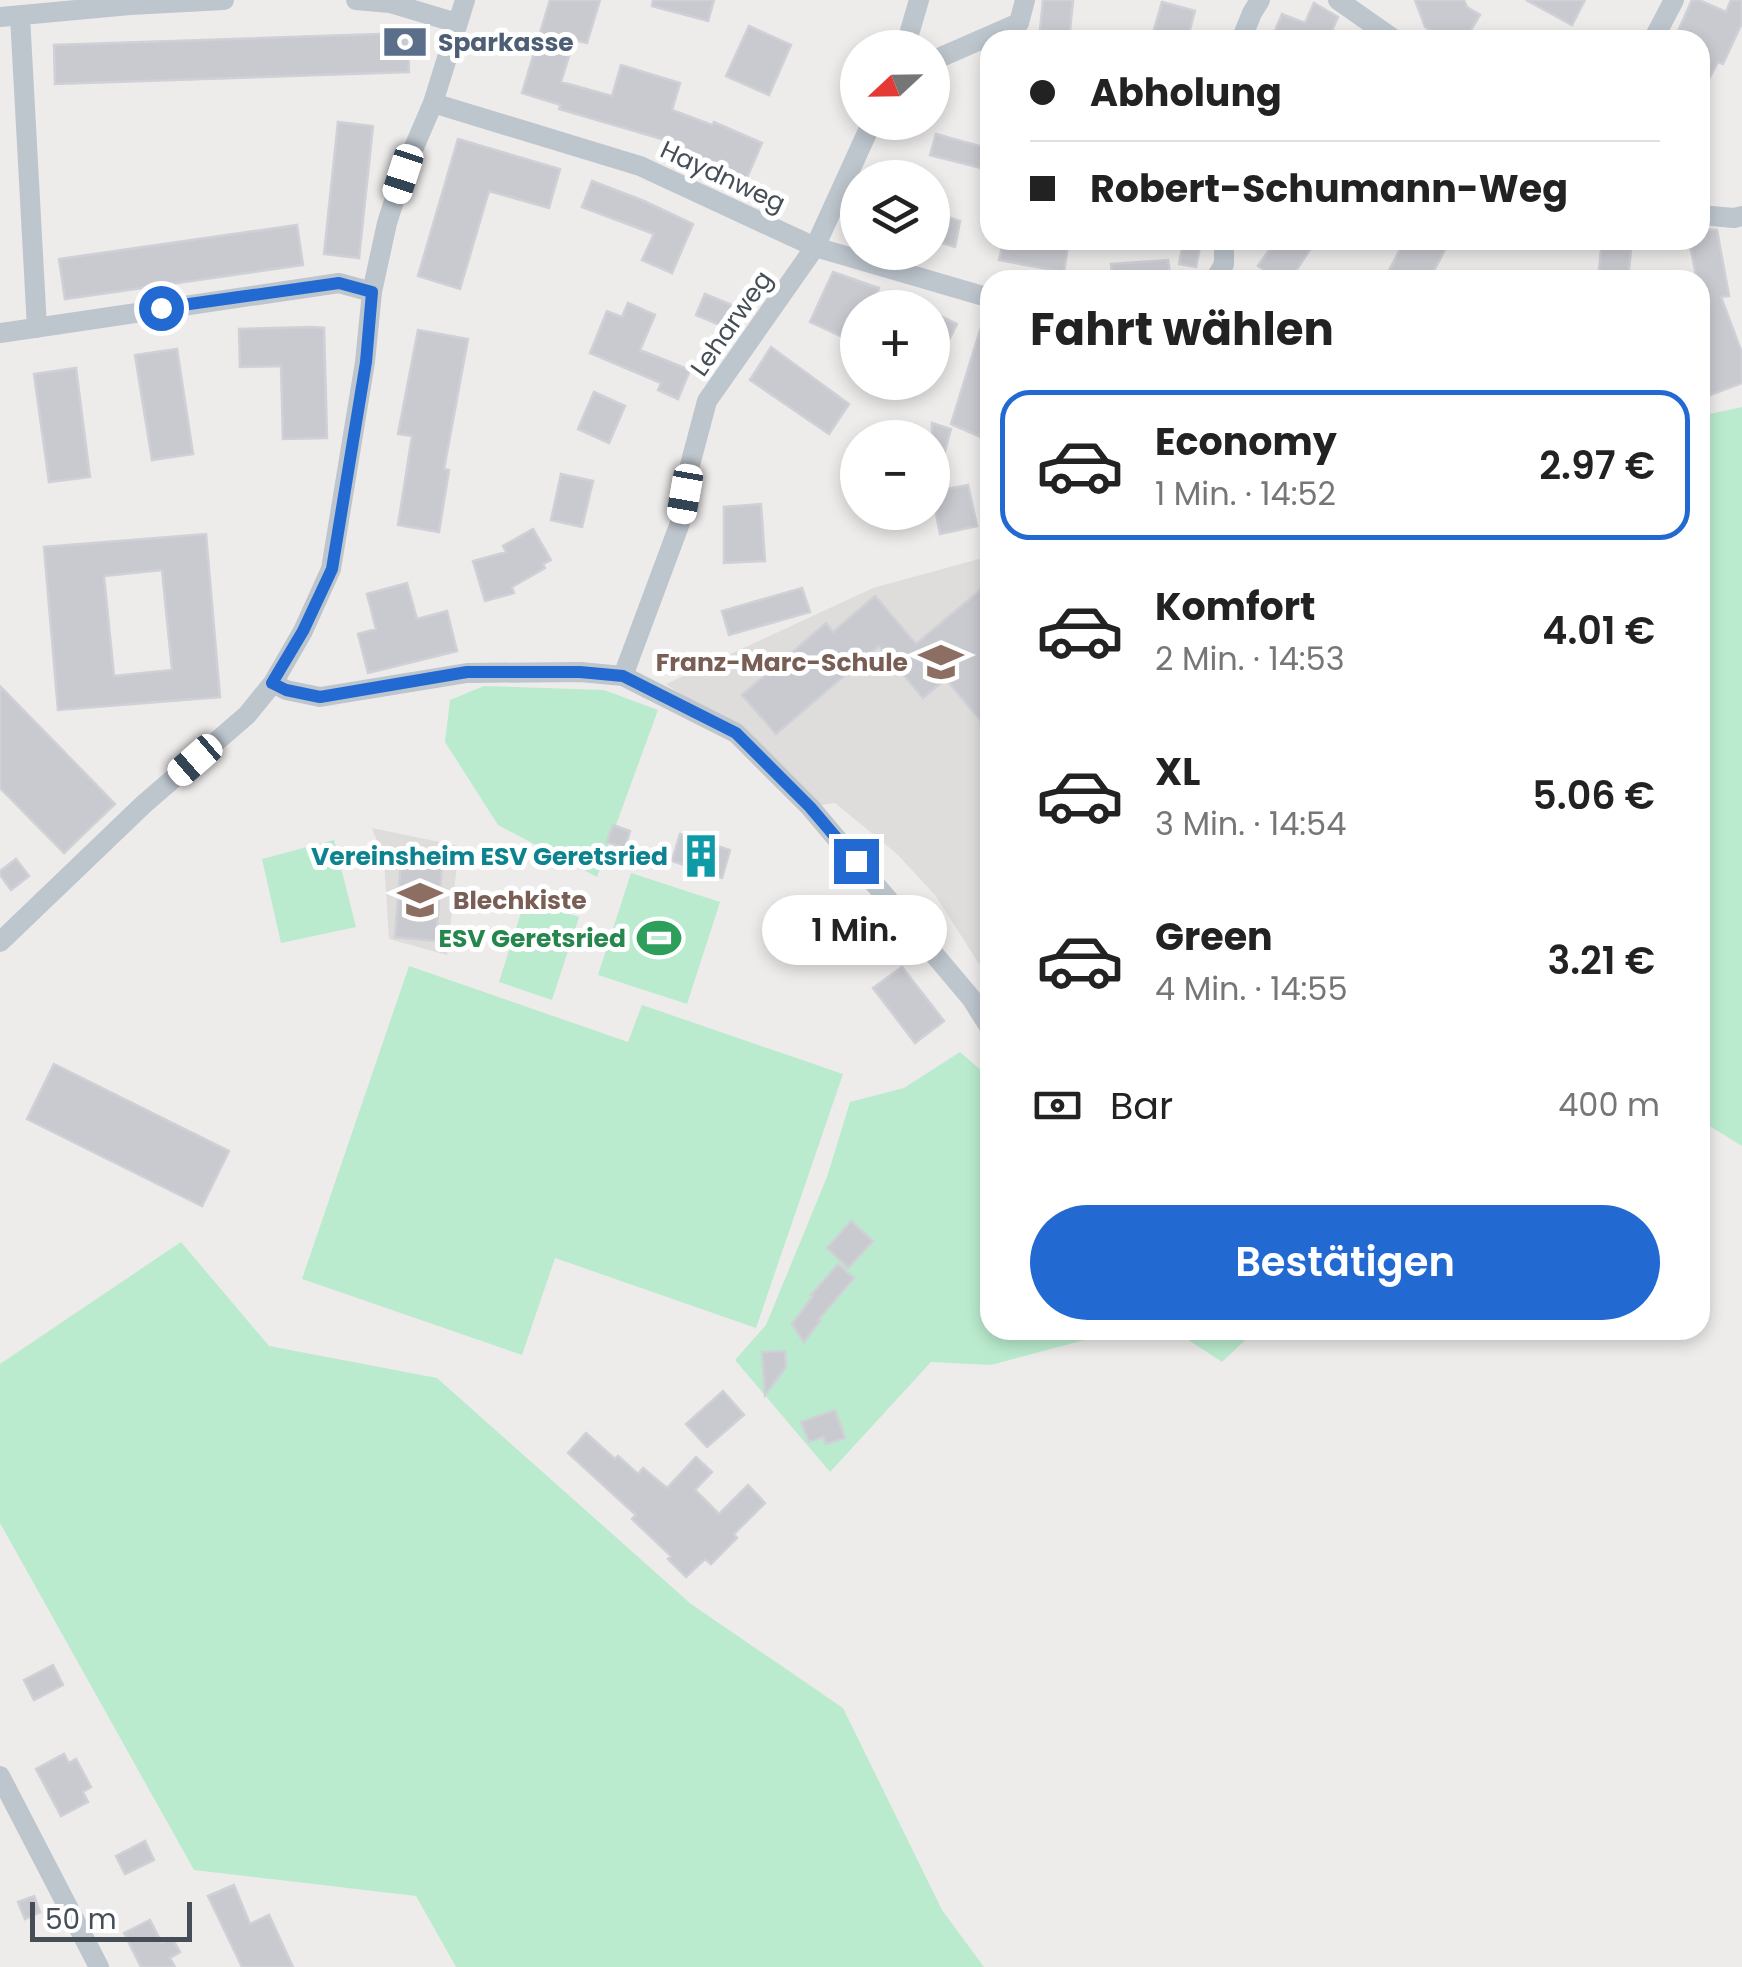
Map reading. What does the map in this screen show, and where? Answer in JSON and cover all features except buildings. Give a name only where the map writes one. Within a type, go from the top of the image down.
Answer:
[{"type":"street","points":[[37,328],[10,16],[130,2],[224,0]]},
{"type":"street","points":[[356,0],[390,3],[457,23]]},
{"type":"street","points":[[0,942],[144,804],[246,715],[272,683],[303,631],[332,569],[366,362],[372,292],[387,223],[433,103],[465,0]]},
{"type":"street","points":[[910,30],[918,0]]},
{"type":"street","points":[[1003,30],[1019,23],[1025,0]]},
{"type":"street","points":[[1246,30],[1260,0]]},
{"type":"street","points":[[1338,0],[1381,30]]},
{"type":"street","points":[[1658,30],[1674,0]]},
{"type":"street","points":[[950,53],[980,40]]},
{"type":"street","name":"Haydnweg","points":[[433,103],[640,166],[815,246],[980,295]]},
{"type":"street","name":"Leharweg","points":[[623,676],[680,523],[707,401],[815,246],[864,140]]},
{"type":"street","points":[[1710,216],[1742,216]]},
{"type":"street","points":[[0,333],[339,283],[372,292]]},
{"type":"street","points":[[272,683],[320,697],[467,672],[623,676],[736,733],[810,807],[980,1012]]},
{"type":"street","points":[[0,1776],[99,1967]]},
{"type":"shaded area","points":[[980,559],[980,965],[935,895],[897,854],[835,803],[810,807],[736,733],[666,684],[873,588]]},
{"type":"shaded area","name":"Blechkiste","points":[[372,828],[459,846],[447,955],[389,939],[384,860]]},
{"type":"green space","points":[[1742,407],[1742,1146],[1710,1126],[1710,414]]},
{"type":"green space","points":[[484,686],[604,690],[658,710],[597,877],[498,825],[445,742],[450,700]]},
{"type":"green space","points":[[334,840],[356,927],[281,943],[262,859]]},
{"type":"green space","name":"ESV Geretsried","points":[[631,873],[720,902],[687,1004],[598,975]]},
{"type":"green space","points":[[525,900],[579,917],[552,1000],[499,982]]},
{"type":"green space","points":[[409,966],[628,1042],[642,1005],[843,1074],[756,1328],[555,1258],[522,1355],[302,1279]]},
{"type":"green space","points":[[960,1052],[980,1069],[980,1340],[1085,1340],[991,1365],[931,1362],[830,1472],[735,1360],[766,1325],[827,1177],[850,1102],[904,1088]]},
{"type":"green space","points":[[181,1242],[269,1346],[437,1378],[691,1604],[843,1708],[942,1910],[984,1967],[456,1967],[416,1896],[194,1870],[0,1523],[0,1364]]},
{"type":"green space","points":[[1188,1340],[1245,1340],[1222,1362]]},
{"type":"place","name":"Sparkasse","points":[[405,42]]},
{"type":"place","name":"Franz-Marc-Schule","points":[[941,662]]},
{"type":"place","name":"Vereinsheim ESV Geretsried","points":[[701,856]]},
{"type":"place","name":"Blechkiste","points":[[420,900]]},
{"type":"place","name":"ESV Geretsried","points":[[659,938]]},
{"type":"route","points":[[161,308],[339,283],[372,292],[366,362],[332,569],[303,631],[272,683],[320,697],[467,672],[623,676],[736,733],[810,807],[856,861]]}]
